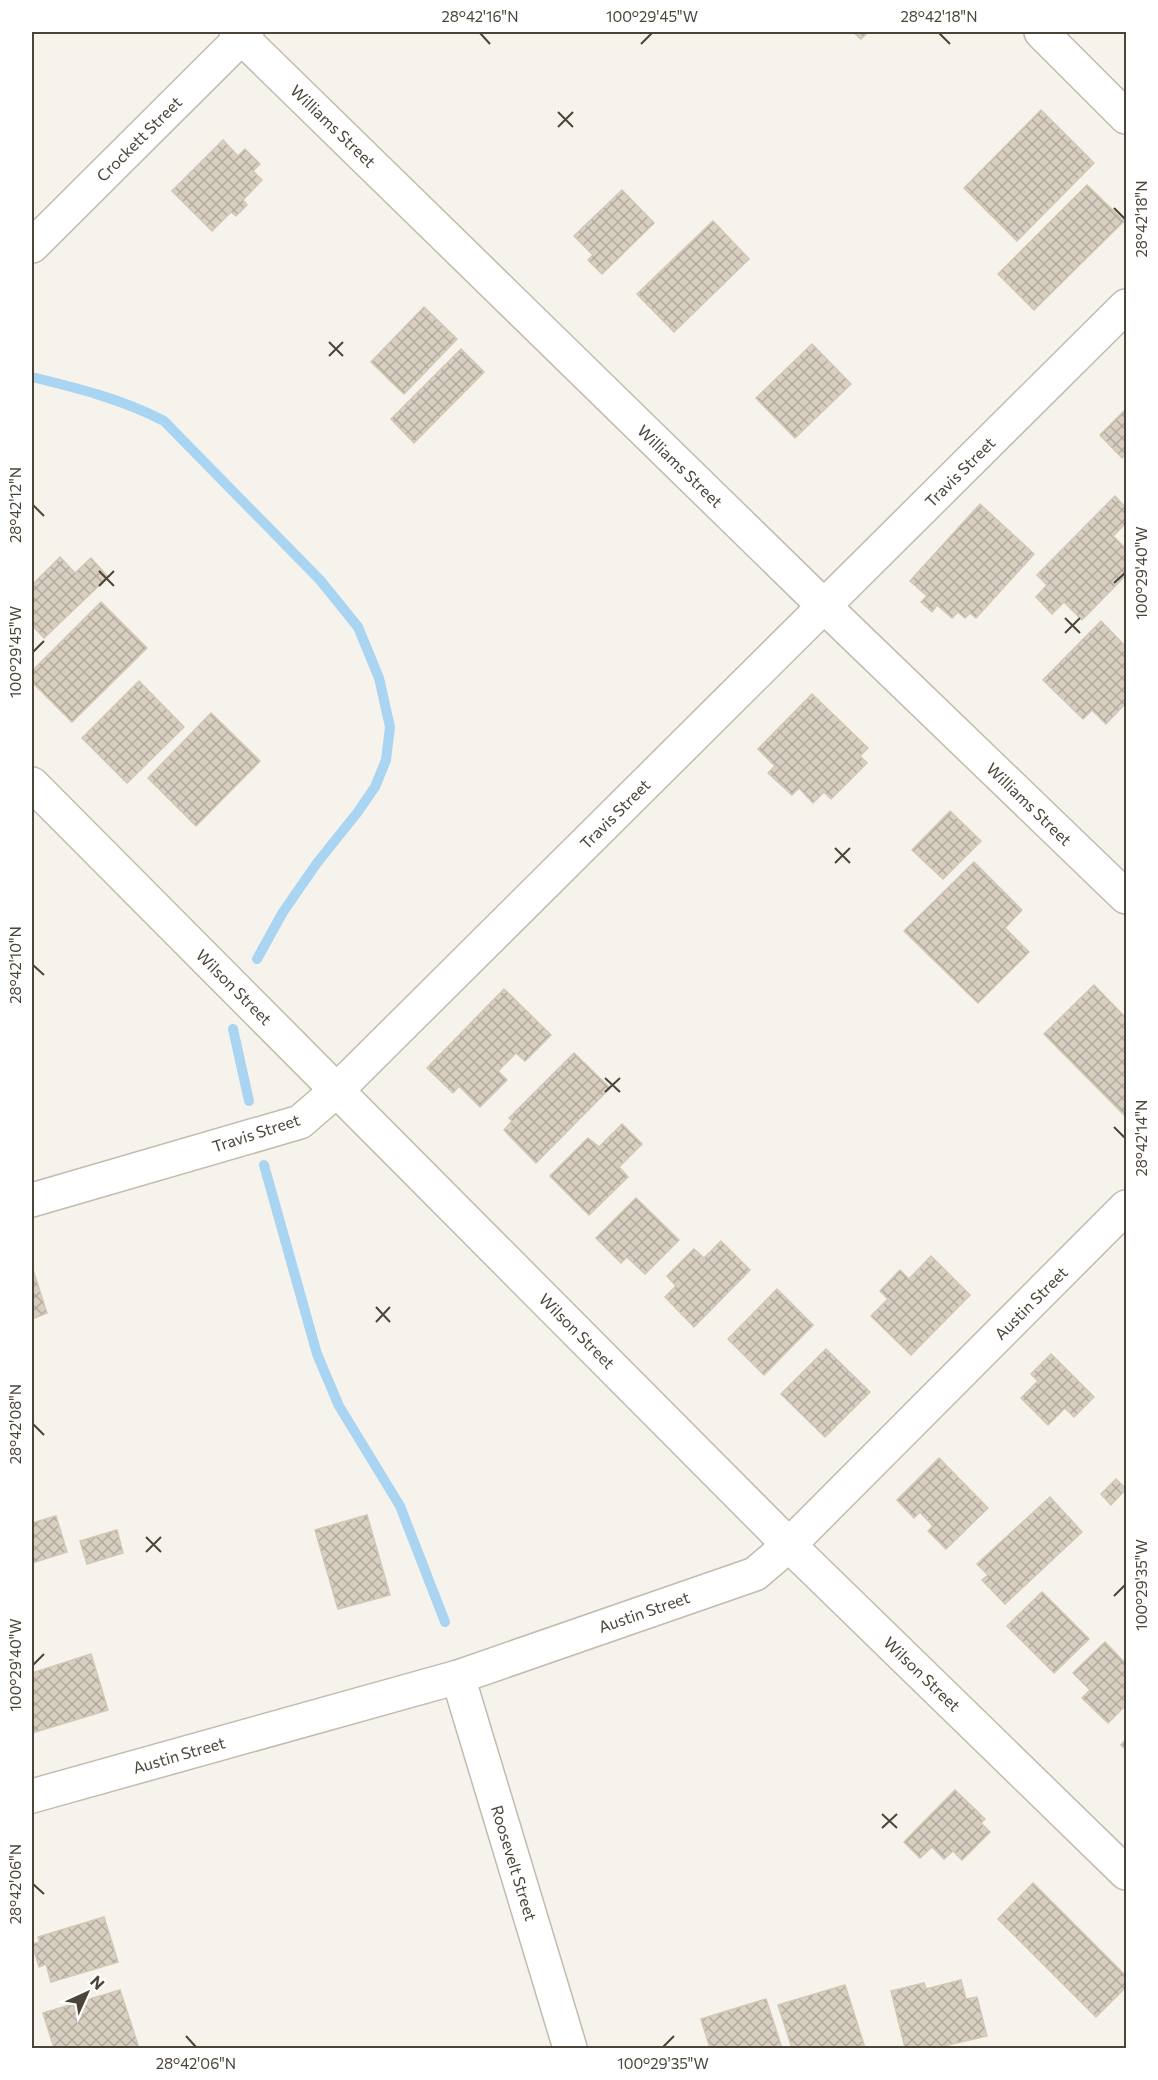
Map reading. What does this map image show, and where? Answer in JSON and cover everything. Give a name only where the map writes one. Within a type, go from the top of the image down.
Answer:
[{"type":"street","points":[[1041,32],[1126,117]]},
{"type":"street","name":"Crockett Street","points":[[32,246],[241,33]]},
{"type":"street","name":"Williams Street","points":[[241,33],[825,607],[1126,897]]},
{"type":"street","name":"Travis Street","points":[[32,1200],[300,1122],[337,1089],[825,607],[1126,306]]},
{"type":"street","name":"Wilson Street","points":[[32,784],[789,1545],[1126,1873]]},
{"type":"street","name":"Austin Street","points":[[32,1796],[458,1677],[755,1574],[789,1545],[1126,1207]]},
{"type":"street","name":"Roosevelt Street","points":[[458,1677],[570,2049]]},
{"type":"building","points":[[853,32],[868,32],[861,39]]},
{"type":"building","points":[[1041,110],[1094,163],[1017,241],[964,188]]},
{"type":"building","points":[[223,140],[238,156],[245,149],[260,164],[253,171],[262,180],[243,200],[247,205],[236,216],[231,212],[212,231],[172,191]]},
{"type":"building","points":[[1087,185],[1124,221],[1034,310],[998,274]]},
{"type":"building","points":[[622,190],[654,223],[602,274],[588,260],[593,255],[574,236]]},
{"type":"building","points":[[713,221],[749,259],[674,332],[637,294]]},
{"type":"building","points":[[424,307],[457,339],[404,394],[371,362]]},
{"type":"building","points":[[812,344],[851,384],[795,438],[756,398]]},
{"type":"building","points":[[461,349],[484,372],[414,443],[391,419]]},
{"type":"building","points":[[1126,409],[1126,454],[1122,458],[1100,435]]},
{"type":"building","points":[[1115,496],[1126,508],[1126,523],[1113,536],[1126,549],[1126,575],[1082,620],[1064,602],[1052,614],[1036,597],[1047,585],[1037,575]]},
{"type":"building","points":[[980,504],[1034,554],[976,618],[970,613],[965,618],[958,612],[952,618],[937,605],[932,612],[921,602],[927,596],[910,581]]},
{"type":"building","points":[[60,557],[75,573],[91,558],[108,577],[44,638],[32,625],[32,585]]},
{"type":"building","points":[[101,602],[147,648],[72,722],[32,682],[32,671]]},
{"type":"building","points":[[1101,621],[1126,647],[1126,703],[1106,724],[1092,710],[1083,719],[1043,680]]},
{"type":"building","points":[[139,681],[184,727],[127,783],[82,738]]},
{"type":"building","points":[[812,694],[868,748],[860,756],[867,763],[831,799],[824,792],[813,803],[799,788],[792,795],[768,773],[775,766],[758,749]]},
{"type":"building","points":[[211,713],[260,761],[196,826],[148,778]]},
{"type":"building","points":[[950,811],[981,841],[943,879],[912,850]]},
{"type":"building","points":[[974,862],[1022,910],[1005,928],[1029,952],[978,1003],[904,931]]},
{"type":"building","points":[[1094,985],[1126,1018],[1126,1117],[1044,1034]]},
{"type":"building","points":[[504,989],[551,1035],[525,1061],[516,1053],[498,1071],[507,1080],[480,1107],[459,1086],[453,1093],[427,1068]]},
{"type":"building","points":[[574,1053],[610,1088],[536,1163],[504,1130],[512,1121],[509,1118]]},
{"type":"building","points":[[622,1124],[642,1144],[619,1167],[628,1177],[589,1215],[550,1176],[588,1138],[599,1147]]},
{"type":"building","points":[[636,1198],[679,1240],[645,1274],[627,1257],[621,1263],[596,1238]]},
{"type":"building","points":[[721,1241],[750,1270],[694,1327],[665,1297],[676,1286],[667,1276],[694,1249],[704,1258]]},
{"type":"building","points":[[931,1256],[970,1295],[911,1355],[871,1316],[888,1299],[880,1291],[900,1270],[909,1279]]},
{"type":"building","points":[[32,1267],[47,1313],[32,1319]]},
{"type":"building","points":[[777,1289],[813,1325],[764,1375],[728,1339]]},
{"type":"building","points":[[826,1349],[870,1392],[825,1437],[781,1394]]},
{"type":"building","points":[[1051,1354],[1094,1397],[1074,1417],[1065,1408],[1048,1425],[1021,1398],[1038,1381],[1031,1374]]},
{"type":"building","points":[[939,1458],[988,1508],[946,1549],[928,1531],[933,1526],[920,1512],[914,1518],[897,1500]]},
{"type":"building","points":[[1116,1479],[1126,1489],[1111,1505],[1101,1494]]},
{"type":"building","points":[[1050,1497],[1082,1532],[1005,1604],[982,1580],[988,1575],[977,1564]]},
{"type":"building","points":[[367,1515],[390,1595],[338,1609],[315,1530]]},
{"type":"building","points":[[56,1516],[67,1552],[32,1563],[32,1523]]},
{"type":"building","points":[[117,1530],[123,1553],[87,1564],[80,1541]]},
{"type":"building","points":[[1042,1592],[1089,1639],[1054,1673],[1007,1626]]},
{"type":"building","points":[[1105,1642],[1126,1664],[1126,1705],[1108,1723],[1082,1698],[1090,1690],[1073,1673]]},
{"type":"building","points":[[91,1654],[108,1710],[32,1733],[32,1673]]},
{"type":"building","points":[[1126,1739],[1126,1750],[1121,1745]]},
{"type":"building","points":[[955,1790],[985,1819],[981,1823],[990,1832],[962,1860],[953,1851],[944,1859],[932,1847],[920,1858],[904,1842]]},
{"type":"building","points":[[1033,1883],[1126,1976],[1126,1987],[1096,2017],[998,1919]]},
{"type":"building","points":[[104,1917],[118,1962],[51,1982],[46,1964],[39,1967],[32,1944],[40,1942],[38,1937]]},
{"type":"building","points":[[961,1980],[966,1999],[977,1997],[987,2036],[935,2048],[905,2048],[891,1991],[924,1983],[926,1989]]},
{"type":"building","points":[[845,1985],[865,2048],[792,2048],[778,2005]]},
{"type":"building","points":[[120,1990],[139,2048],[54,2048],[43,2013]]},
{"type":"building","points":[[766,1999],[782,2048],[710,2048],[701,2019]]},
{"type":"waterway","points":[[32,377],[116,400],[164,421],[320,580],[358,627],[379,678],[390,727],[386,760],[375,787],[283,912],[257,959]]},
{"type":"waterway","points":[[233,1029],[249,1101]]},
{"type":"waterway","points":[[264,1165],[317,1354],[339,1406],[400,1506],[445,1622]]}]
